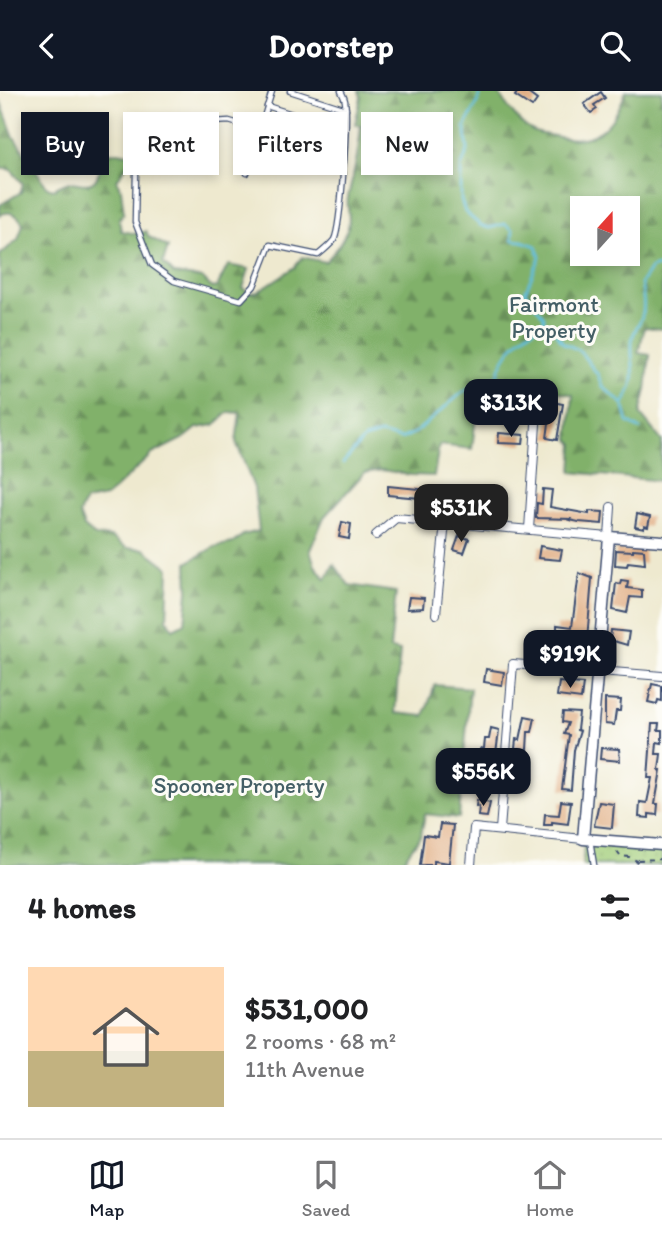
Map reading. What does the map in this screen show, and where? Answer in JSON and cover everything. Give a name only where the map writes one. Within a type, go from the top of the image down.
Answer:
[{"type":"street","points":[[529,529],[538,394]]},
{"type":"street","points":[[587,839],[597,670],[611,507]]},
{"type":"street","points":[[376,535],[396,517],[662,541]]},
{"type":"street","points":[[436,614],[445,522]]},
{"type":"street","points":[[500,830],[513,664],[662,676]]},
{"type":"street","points":[[471,865],[474,828],[662,845]]},
{"type":"lane","points":[[265,112],[272,91]]},
{"type":"lane","points":[[290,91],[346,109]]},
{"type":"lane","points":[[341,91],[345,98],[346,112]]},
{"type":"lane","points":[[267,106],[286,112]]},
{"type":"lane","points":[[136,175],[135,222],[152,265],[174,281],[241,300],[254,286],[270,245],[318,255],[333,241],[339,225],[342,175]]},
{"type":"lane","points":[[587,839],[594,865]]},
{"type":"path","points":[[617,847],[620,856],[637,860],[662,859]]},
{"type":"path","points":[[633,865],[637,860]]},
{"type":"green space","points":[[359,91],[497,91],[517,119],[533,131],[581,138],[591,136],[608,124],[626,91],[662,91],[662,329],[645,327],[638,353],[650,355],[640,414],[662,441],[661,481],[572,472],[574,444],[569,439],[573,395],[509,380],[502,396],[478,400],[472,449],[439,445],[434,476],[382,470],[364,473],[324,517],[310,550],[315,566],[326,579],[334,564],[349,585],[396,592],[390,649],[400,651],[395,713],[424,716],[435,685],[470,688],[459,818],[425,814],[421,835],[400,865],[0,865],[0,255],[18,239],[23,224],[13,214],[0,215],[0,205],[21,192],[23,183],[11,170],[0,167],[0,100],[14,137],[21,148],[21,175],[39,175],[47,187],[53,189],[69,182],[91,183],[98,175],[109,175],[109,154],[123,153],[123,171],[117,180],[124,213],[119,219],[121,231],[138,234],[146,231],[149,237],[168,247],[163,263],[174,274],[202,278],[212,288],[217,287],[228,265],[249,269],[243,288],[251,293],[257,292],[295,267],[302,257],[325,262],[343,239],[349,222],[348,201],[361,126],[355,124],[361,97]],"holes":[[[229,412],[240,413],[236,442],[254,488],[259,531],[243,535],[233,543],[214,547],[187,563],[185,623],[173,629],[167,619],[169,568],[144,549],[127,548],[111,537],[95,536],[84,527],[79,514],[85,501],[106,497],[152,454],[186,437],[197,428],[214,425]]]},
{"type":"green space","points":[[584,840],[662,848],[662,865],[583,865]]},
{"type":"building","points":[[518,91],[525,91],[537,100],[532,107],[515,96]]},
{"type":"building","points":[[601,92],[605,98],[594,105],[597,109],[591,113],[584,104]]},
{"type":"building","points":[[509,394],[525,397],[522,416],[506,414]]},
{"type":"building","points":[[552,402],[563,404],[557,440],[547,438]]},
{"type":"building","points":[[499,433],[524,435],[523,444],[498,443]]},
{"type":"building","points":[[388,486],[483,493],[480,505],[452,498],[452,501],[388,495]]},
{"type":"building","points":[[543,489],[552,490],[550,507],[589,514],[589,511],[603,512],[602,524],[536,518],[537,503],[542,504]]},
{"type":"building","points":[[637,514],[650,517],[648,527],[635,527]]},
{"type":"building","points":[[342,522],[351,524],[349,539],[339,537]]},
{"type":"building","points":[[459,536],[469,539],[464,553],[454,550]]},
{"type":"building","points":[[540,546],[562,550],[560,560],[538,558]]},
{"type":"building","points":[[616,550],[644,550],[645,564],[628,562],[627,566],[615,565]]},
{"type":"building","points":[[579,573],[592,578],[587,640],[574,643],[572,658],[562,657],[564,633],[557,632],[557,625],[572,627]]},
{"type":"building","points":[[621,580],[628,581],[627,588],[642,590],[642,598],[630,597],[627,613],[613,610],[616,583],[620,584]]},
{"type":"building","points":[[409,597],[424,598],[423,608],[407,609]]},
{"type":"building","points":[[611,630],[629,632],[627,645],[610,640]]},
{"type":"building","points":[[486,669],[504,672],[502,685],[484,682]]},
{"type":"building","points":[[559,682],[583,684],[581,699],[557,696]]},
{"type":"building","points":[[652,684],[662,686],[662,701],[658,700],[657,704],[648,702]]},
{"type":"building","points":[[605,699],[621,700],[614,725],[605,724]]},
{"type":"building","points":[[563,712],[579,713],[577,730],[580,731],[574,750],[571,790],[562,789],[569,735],[564,734],[568,723],[562,722]]},
{"type":"building","points":[[525,716],[535,718],[532,732],[528,732],[527,750],[515,749],[516,739],[520,740]]},
{"type":"building","points":[[652,724],[659,724],[662,743],[657,742],[656,754],[661,754],[655,804],[658,804],[657,815],[649,814],[649,818],[639,817],[640,802],[647,803],[652,778],[648,778]]},
{"type":"building","points":[[491,728],[499,730],[492,786],[480,783],[484,756],[480,756],[481,748],[484,749],[485,739],[489,739]]},
{"type":"building","points":[[601,748],[619,749],[620,761],[600,759]]},
{"type":"building","points":[[477,800],[490,803],[487,817],[478,816]]},
{"type":"building","points":[[561,801],[571,802],[568,824],[552,822],[552,825],[544,825],[545,814],[559,815]]},
{"type":"building","points":[[599,802],[614,804],[612,828],[594,826]]},
{"type":"building","points":[[440,824],[453,825],[449,863],[434,861],[434,865],[420,865],[424,835],[438,837]]},
{"type":"waterway","points":[[480,91],[478,102],[465,126],[468,150],[461,167],[461,200],[465,212],[480,225],[489,228],[505,224],[513,230],[512,240],[536,246],[540,257],[525,292],[544,317],[543,325]]},
{"type":"waterway","points":[[623,404],[632,386],[634,373],[632,341],[642,316],[641,283],[651,268],[662,265]]},
{"type":"waterway","points":[[343,463],[364,439],[380,434],[401,439],[416,432],[463,392],[498,375],[514,345],[543,325],[555,331],[563,343],[579,350],[598,375],[602,386],[623,404],[628,422],[640,429]]},
{"type":"park label","name":"Fairmont Property","points":[[554,317]]},
{"type":"park label","name":"Spooner Property","points":[[239,785]]}]
